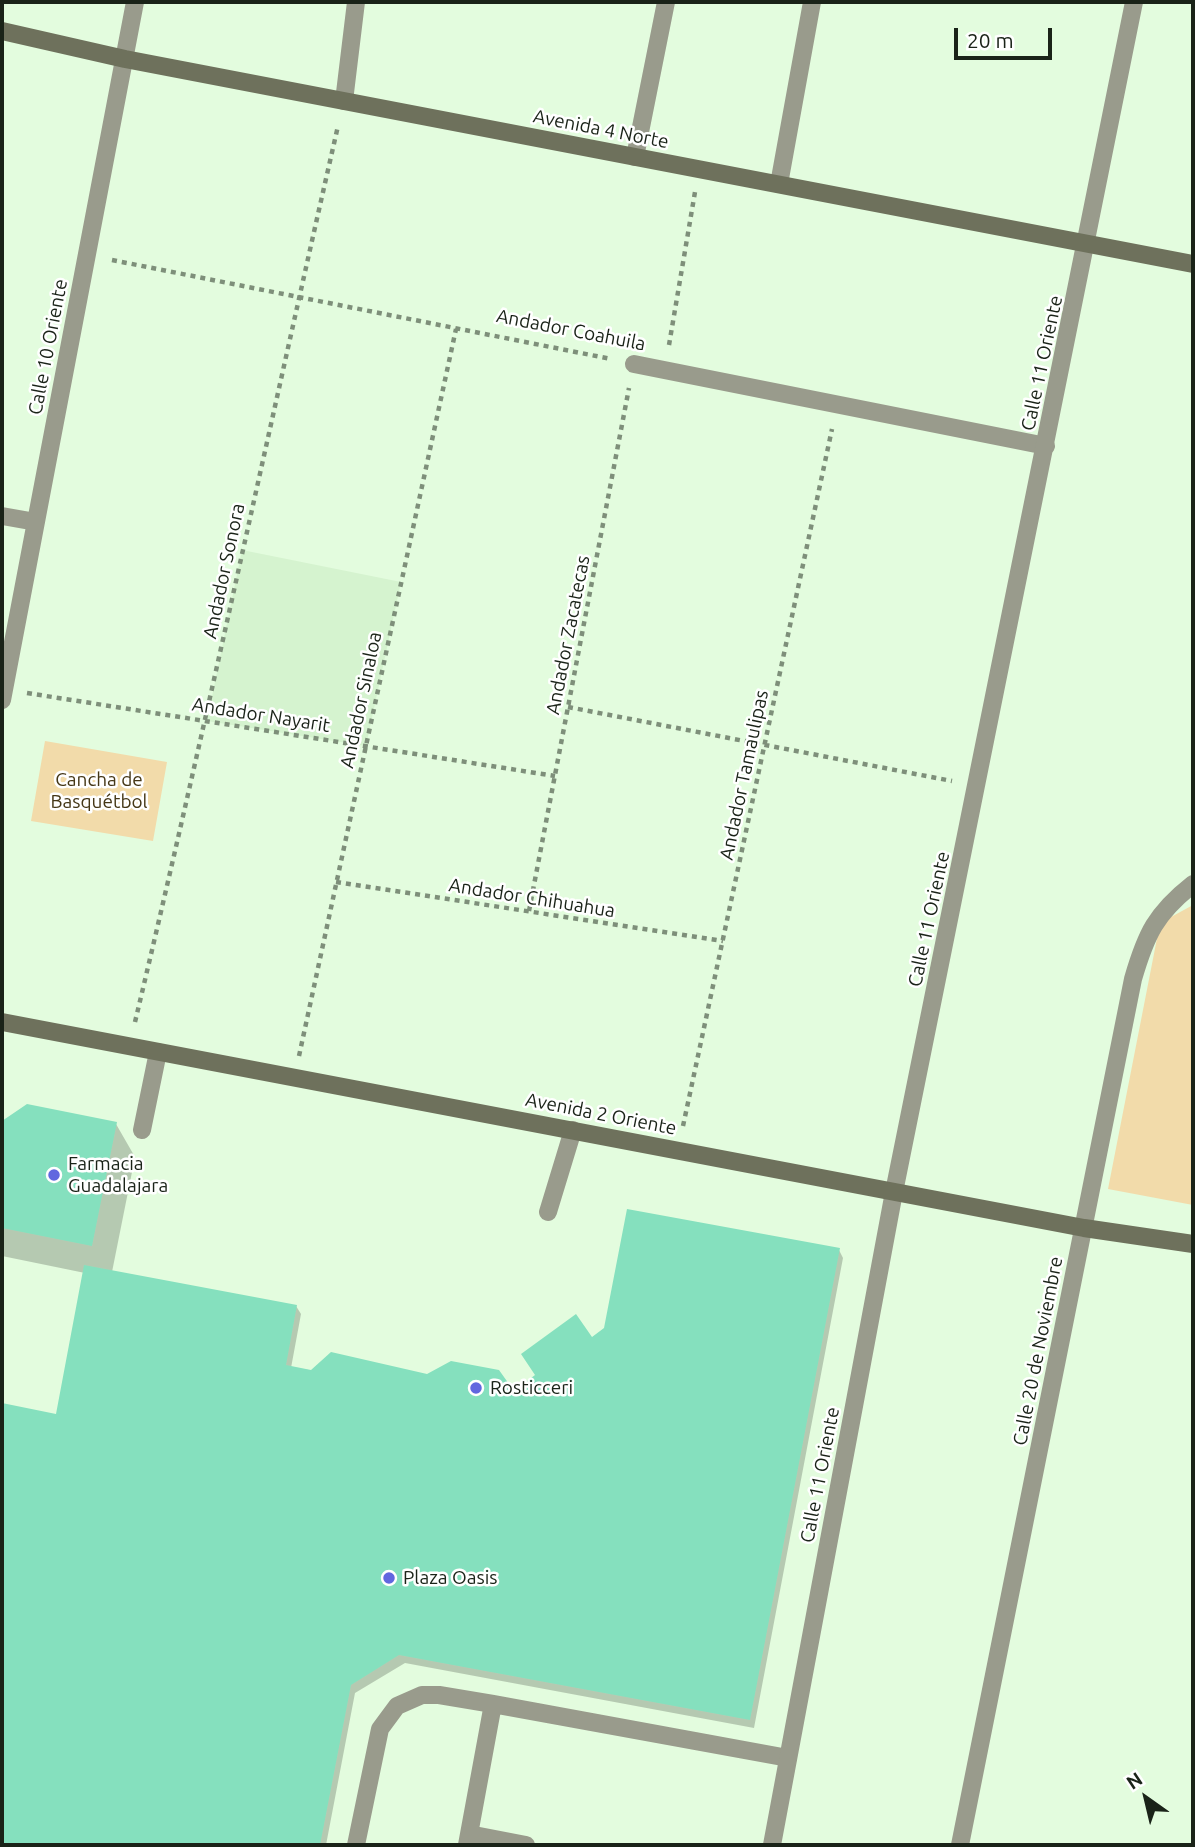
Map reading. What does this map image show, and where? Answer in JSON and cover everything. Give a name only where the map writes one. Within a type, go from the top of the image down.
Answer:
[{"type":"street","name":"Calle 10 Oriente","points":[[3,694],[135,2]]},
{"type":"street","points":[[344,101],[356,2]]},
{"type":"street","points":[[635,157],[666,2]]},
{"type":"street","points":[[779,184],[812,2]]},
{"type":"street","name":"Calle 11 Oriente","points":[[772,1845],[894,1192],[1135,2]]},
{"type":"street","name":"Avenida 4 Norte","points":[[2,31],[125,59],[1193,264]]},
{"type":"street","name":"Andador Coahuila","points":[[634,364],[1046,446]]},
{"type":"street","points":[[2,516],[36,522]]},
{"type":"street","name":"Calle 20 de Noviembre","points":[[960,1845],[1140,953],[1160,914],[1193,884]]},
{"type":"street","name":"Avenida 2 Oriente","points":[[2,1022],[1084,1228],[1193,1244]]},
{"type":"street","points":[[142,1130],[158,1052]]},
{"type":"street","points":[[548,1212],[573,1130]]},
{"type":"street","points":[[356,1845],[380,1729],[387,1717],[407,1700],[422,1695],[439,1695],[493,1704],[788,1758]]},
{"type":"street","points":[[493,1704],[468,1840],[526,1845]]},
{"type":"path","name":"Andador Sonora","points":[[130,1046],[207,721],[344,101]]},
{"type":"path","points":[[665,370],[699,169]]},
{"type":"path","name":"Andador Coahuila","points":[[87,255],[634,364]]},
{"type":"path","name":"Andador Sinaloa","points":[[294,1077],[456,328]]},
{"type":"path","name":"Andador Zacatecas","points":[[529,911],[634,364]]},
{"type":"path","name":"Andador Tamaulipas","points":[[678,1150],[838,405]]},
{"type":"path","name":"Andador Nayarit","points":[[3,694],[207,721],[555,776]]},
{"type":"path","points":[[568,707],[977,786]]},
{"type":"path","name":"Andador Chihuahua","points":[[336,882],[723,941]]},
{"type":"shaded area","points":[[242,550],[401,582],[366,746],[207,721]]},
{"type":"green space","name":"Cancha de Basquétbol","points":[[45,741],[167,762],[153,841],[31,821]]},
{"type":"green space","points":[[1193,905],[1193,1205],[1108,1189],[1160,923]]},
{"type":"building","name":"Farmacia Guadalajara","points":[[27,1104],[117,1122],[92,1246],[2,1228],[2,1121]]},
{"type":"building","name":"Plaza Oasis","points":[[627,1209],[840,1248],[750,1720],[399,1655],[351,1685],[320,1845],[2,1845],[2,1403],[56,1414],[84,1265],[297,1305],[286,1365],[311,1370],[331,1352],[427,1374],[451,1361],[499,1370],[514,1391],[535,1375],[521,1354],[576,1314],[592,1337],[604,1328]]},
{"type":"place","name":"Farmacia Guadalajara","points":[[54,1175]]},
{"type":"place","name":"Rosticceri","points":[[476,1388]]},
{"type":"place","name":"Plaza Oasis","points":[[389,1578]]}]
